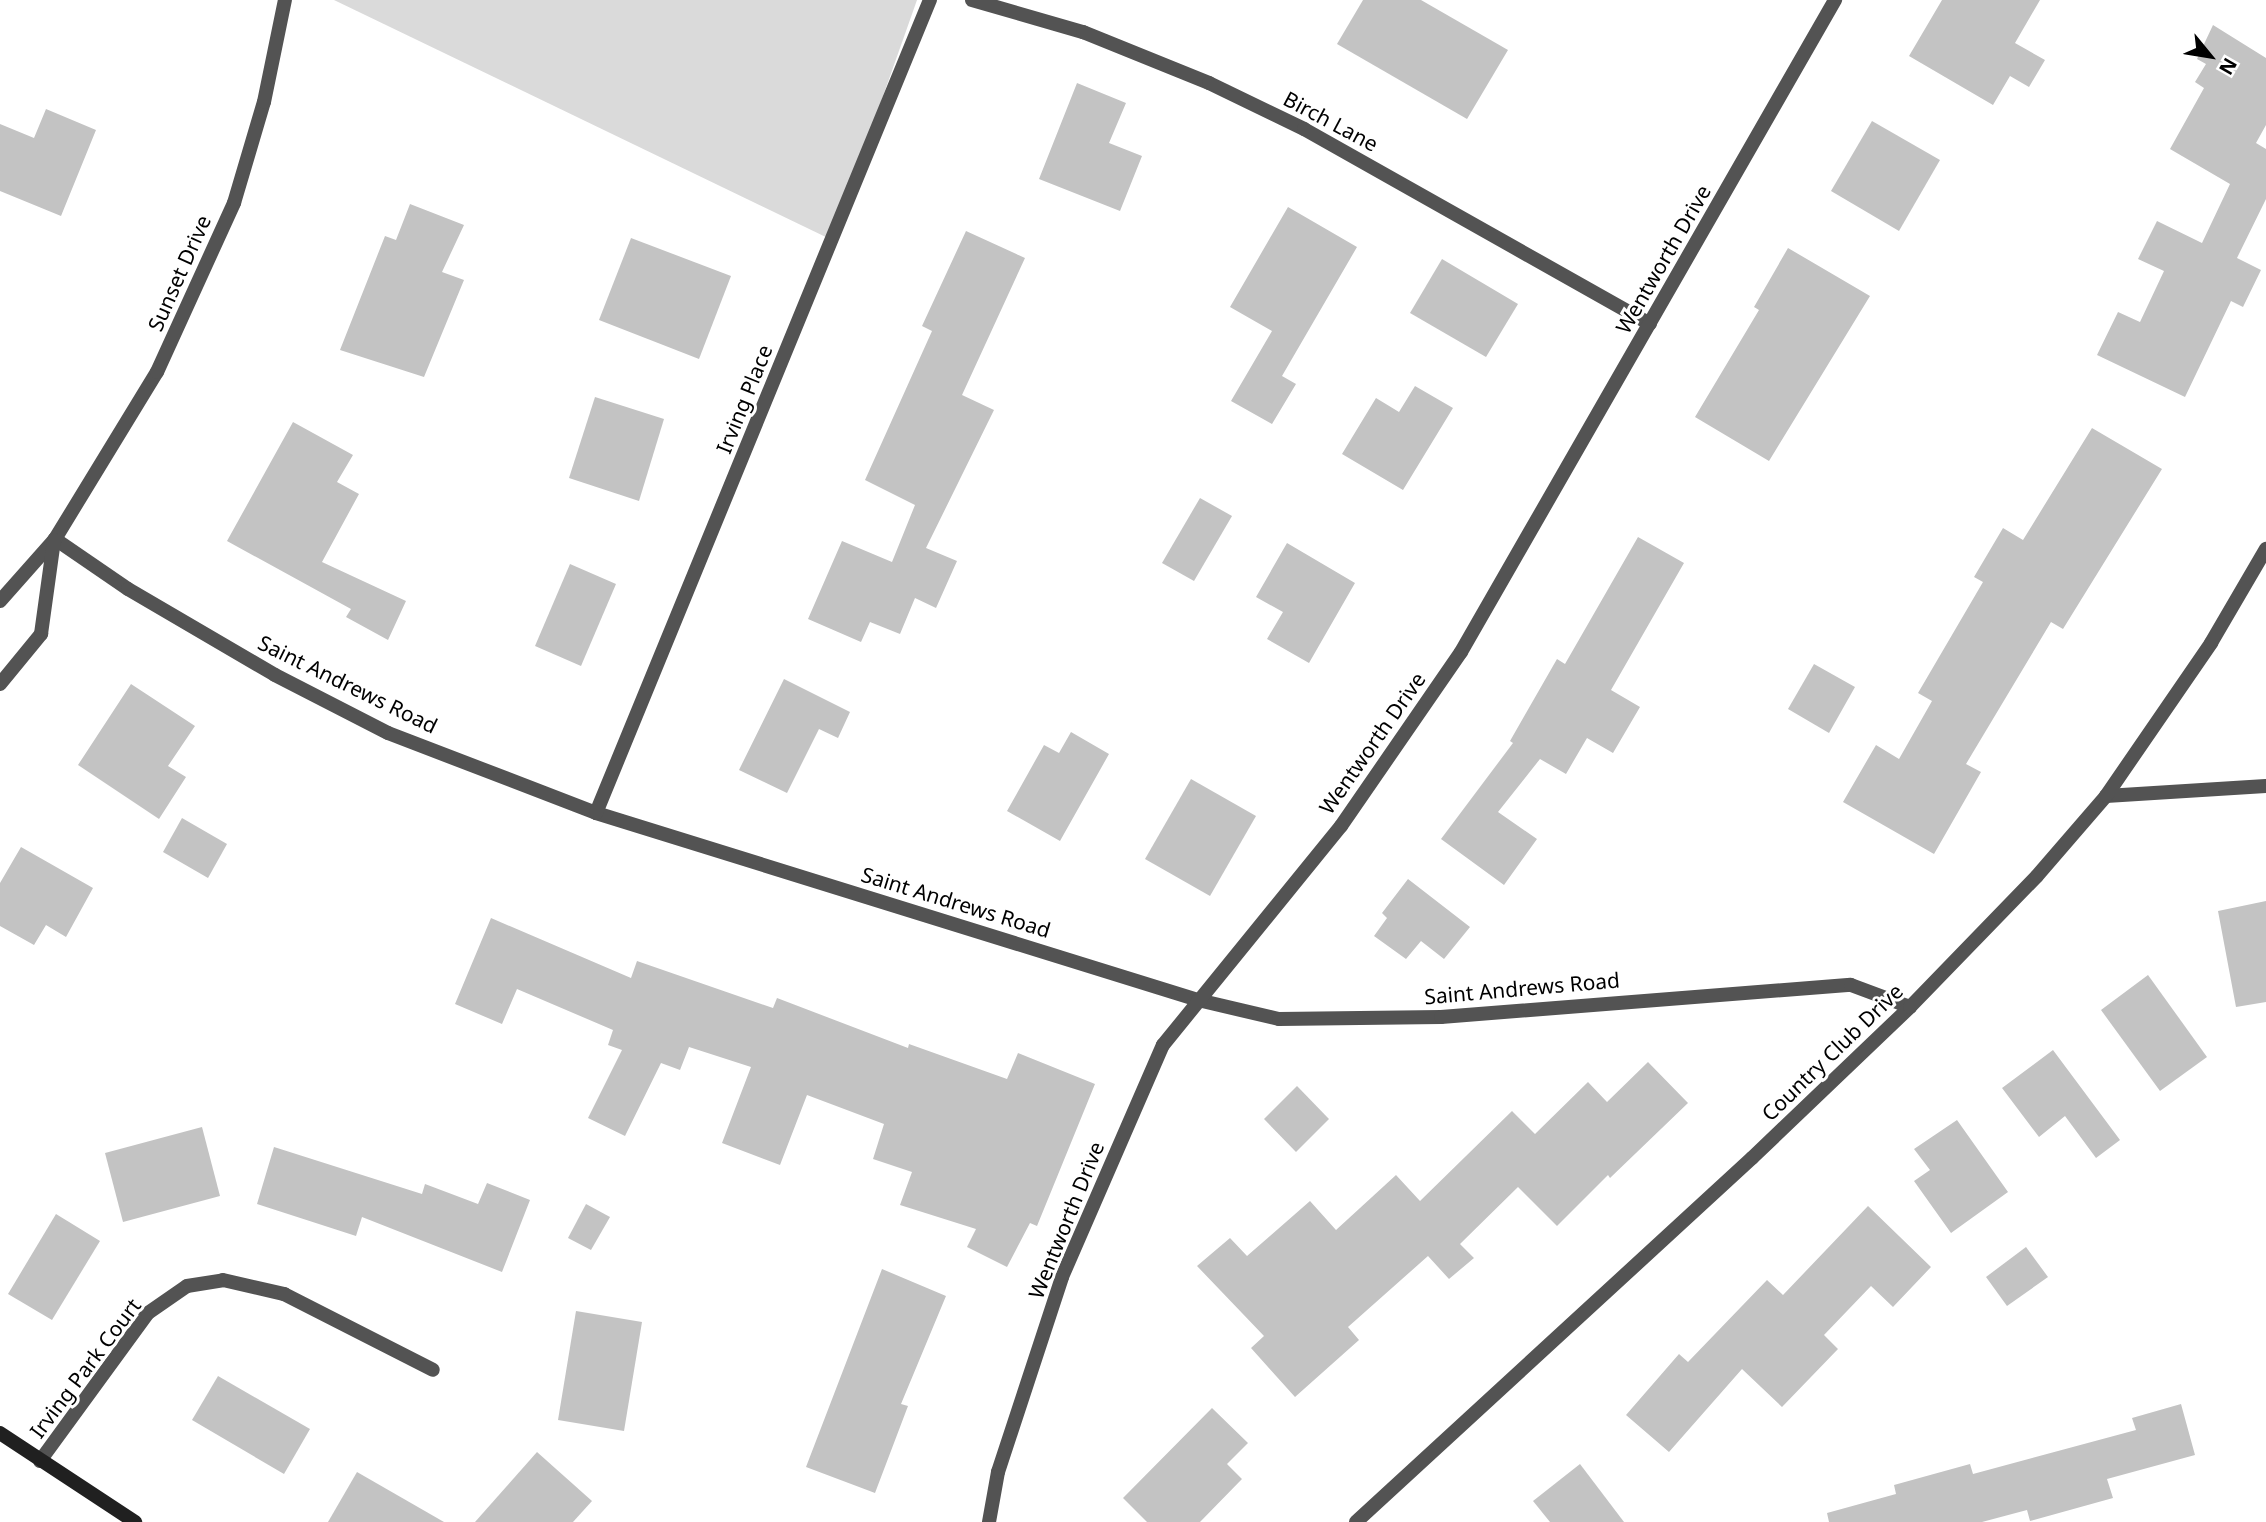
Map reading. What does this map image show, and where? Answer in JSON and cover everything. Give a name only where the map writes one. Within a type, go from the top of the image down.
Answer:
[{"type":"main road","points":[[0,1433],[135,1522]]},
{"type":"street","name":"Sunset Drive","points":[[0,601],[54,539],[157,372],[234,203],[264,102],[285,0]]},
{"type":"street","name":"Irving Place","points":[[596,813],[930,0]]},
{"type":"street","name":"Birch Lane","points":[[972,0],[1083,32],[1244,100],[1304,129],[1650,324]]},
{"type":"street","name":"Wentworth Drive","points":[[989,1522],[998,1472],[1062,1277],[1163,1045],[1341,826],[1461,652],[1835,0]]},
{"type":"street","name":"Sunset Drive","points":[[0,684],[41,634],[54,539]]},
{"type":"street","name":"Saint Andrews Road","points":[[54,539],[128,589],[275,675],[388,733],[596,813],[1198,1000],[1279,1019],[1441,1017],[1852,985],[1910,1007]]},
{"type":"street","name":"Country Club Drive","points":[[1358,1521],[1910,1007],[2037,876],[2106,796],[2211,643],[2266,549]]},
{"type":"street","points":[[2106,796],[2266,786]]},
{"type":"street","name":"Irving Park Court","points":[[40,1461],[148,1313],[187,1286],[223,1280],[284,1294],[433,1370]]},
{"type":"shaded area","points":[[334,0],[917,0],[832,240]]},
{"type":"building","points":[[1363,0],[1421,0],[1508,50],[1467,119],[1337,44]]},
{"type":"building","points":[[1942,0],[2040,0],[2015,43],[2045,60],[2029,87],[2010,76],[1993,105],[1909,56]]},
{"type":"building","points":[[2213,25],[2266,58],[2266,125],[2256,143],[2266,149],[2266,199],[2237,258],[2261,270],[2243,307],[2231,301],[2185,397],[2097,355],[2118,312],[2140,322],[2164,271],[2138,259],[2157,221],[2202,243],[2230,184],[2170,149],[2204,88],[2195,82],[2206,64],[2197,59]]},
{"type":"building","points":[[1077,83],[1126,103],[1109,143],[1142,156],[1120,211],[1039,179]]},
{"type":"building","points":[[46,109],[96,130],[61,216],[0,191],[0,124],[34,138]]},
{"type":"building","points":[[1872,121],[1940,160],[1899,231],[1831,191]]},
{"type":"building","points":[[410,204],[464,225],[442,272],[464,280],[424,377],[340,350],[385,236],[396,240]]},
{"type":"building","points":[[1288,207],[1357,247],[1282,376],[1296,384],[1272,424],[1231,401],[1272,331],[1230,307]]},
{"type":"building","points":[[966,231],[1025,258],[962,395],[994,410],[926,548],[957,561],[936,608],[915,598],[900,634],[870,622],[861,642],[808,619],[842,541],[892,562],[915,505],[865,480],[932,331],[922,326]]},
{"type":"building","points":[[631,238],[731,276],[699,359],[599,320]]},
{"type":"building","points":[[1788,248],[1870,296],[1769,461],[1695,417],[1759,310],[1754,307]]},
{"type":"building","points":[[1442,259],[1518,304],[1486,357],[1410,313]]},
{"type":"building","points":[[1415,386],[1453,408],[1403,490],[1342,454],[1376,398],[1399,412]]},
{"type":"building","points":[[595,397],[664,419],[639,501],[569,478]]},
{"type":"building","points":[[293,422],[353,455],[337,482],[359,494],[322,562],[406,601],[388,640],[346,617],[351,609],[227,541]]},
{"type":"building","points":[[2092,428],[2162,469],[2063,629],[2051,622],[1966,764],[1981,772],[1934,854],[1843,802],[1876,745],[1899,759],[1932,701],[1918,693],[1983,582],[1974,577],[2003,528],[2023,540]]},
{"type":"building","points":[[1200,498],[1232,516],[1194,581],[1162,563]]},
{"type":"building","points":[[1638,537],[1684,563],[1611,690],[1640,707],[1613,753],[1587,738],[1566,774],[1540,759],[1498,812],[1537,839],[1504,885],[1441,839],[1513,743],[1510,741],[1557,659],[1565,664]]},
{"type":"building","points":[[1287,543],[1355,583],[1309,663],[1267,639],[1283,612],[1256,597]]},
{"type":"building","points":[[570,564],[616,584],[581,666],[535,646]]},
{"type":"building","points":[[1814,664],[1855,687],[1829,733],[1788,709]]},
{"type":"building","points":[[784,679],[850,712],[838,738],[819,729],[787,793],[739,770]]},
{"type":"building","points":[[131,684],[195,726],[168,766],[186,777],[159,819],[78,765]]},
{"type":"building","points":[[1071,732],[1109,754],[1060,841],[1007,811],[1044,745],[1059,753]]},
{"type":"building","points":[[1191,779],[1256,816],[1210,896],[1145,859]]},
{"type":"building","points":[[182,818],[227,844],[208,878],[163,852]]},
{"type":"building","points":[[21,847],[93,888],[66,937],[46,925],[34,945],[0,926],[0,883]]},
{"type":"building","points":[[1408,879],[1470,927],[1444,959],[1421,941],[1406,959],[1374,936],[1387,918],[1382,913]]},
{"type":"building","points":[[2266,901],[2266,1002],[2236,1007],[2218,911]]},
{"type":"building","points":[[491,918],[631,978],[637,961],[773,1008],[777,998],[908,1048],[909,1044],[1007,1079],[1018,1053],[1095,1084],[1037,1226],[1030,1223],[1007,1267],[967,1247],[976,1229],[900,1205],[912,1172],[873,1159],[884,1124],[807,1095],[780,1165],[722,1143],[751,1067],[689,1047],[680,1070],[661,1063],[625,1136],[588,1118],[622,1050],[608,1045],[613,1030],[517,989],[502,1024],[455,1004]]},
{"type":"building","points":[[2148,975],[2207,1057],[2160,1091],[2101,1010]]},
{"type":"building","points":[[2053,1050],[2120,1140],[2096,1158],[2065,1116],[2039,1137],[2002,1088]]},
{"type":"building","points":[[1648,1062],[1688,1103],[1610,1178],[1608,1175],[1557,1226],[1518,1187],[1460,1244],[1474,1258],[1449,1279],[1428,1256],[1348,1327],[1359,1340],[1295,1397],[1251,1348],[1264,1336],[1197,1266],[1230,1238],[1247,1256],[1310,1201],[1336,1230],[1396,1175],[1420,1201],[1512,1111],[1535,1134],[1588,1082],[1607,1102]]},
{"type":"building","points":[[1297,1086],[1329,1119],[1296,1152],[1264,1119]]},
{"type":"building","points":[[1957,1120],[2008,1192],[1951,1233],[1914,1181],[1930,1170],[1914,1149]]},
{"type":"building","points":[[202,1127],[220,1196],[123,1222],[105,1153]]},
{"type":"building","points":[[274,1147],[422,1194],[425,1184],[478,1204],[487,1183],[530,1200],[502,1272],[362,1217],[356,1236],[257,1204]]},
{"type":"building","points":[[586,1204],[610,1217],[591,1250],[568,1238]]},
{"type":"building","points":[[1868,1206],[1931,1267],[1893,1307],[1871,1286],[1824,1335],[1838,1349],[1782,1407],[1742,1369],[1669,1452],[1626,1415],[1679,1354],[1688,1362],[1767,1280],[1783,1295]]},
{"type":"building","points":[[56,1214],[100,1241],[52,1320],[8,1294]]},
{"type":"building","points":[[2026,1247],[2048,1277],[2007,1306],[1986,1277]]},
{"type":"building","points":[[882,1269],[946,1296],[901,1404],[908,1406],[875,1493],[806,1467]]},
{"type":"building","points":[[576,1311],[642,1322],[624,1431],[558,1420]]},
{"type":"building","points":[[218,1376],[310,1429],[284,1474],[192,1420]]},
{"type":"building","points":[[2181,1404],[2195,1455],[2107,1479],[2113,1498],[2030,1521],[2027,1510],[1982,1522],[1829,1522],[1827,1513],[1896,1494],[1894,1485],[1970,1464],[1973,1474],[2136,1430],[2132,1418]]},
{"type":"building","points":[[1212,1408],[1248,1443],[1227,1464],[1242,1479],[1200,1522],[1147,1522],[1123,1498]]},
{"type":"building","points":[[537,1452],[592,1501],[573,1522],[475,1522]]},
{"type":"building","points":[[1580,1464],[1624,1522],[1550,1522],[1533,1501]]},
{"type":"building","points":[[357,1472],[444,1522],[328,1522]]}]
